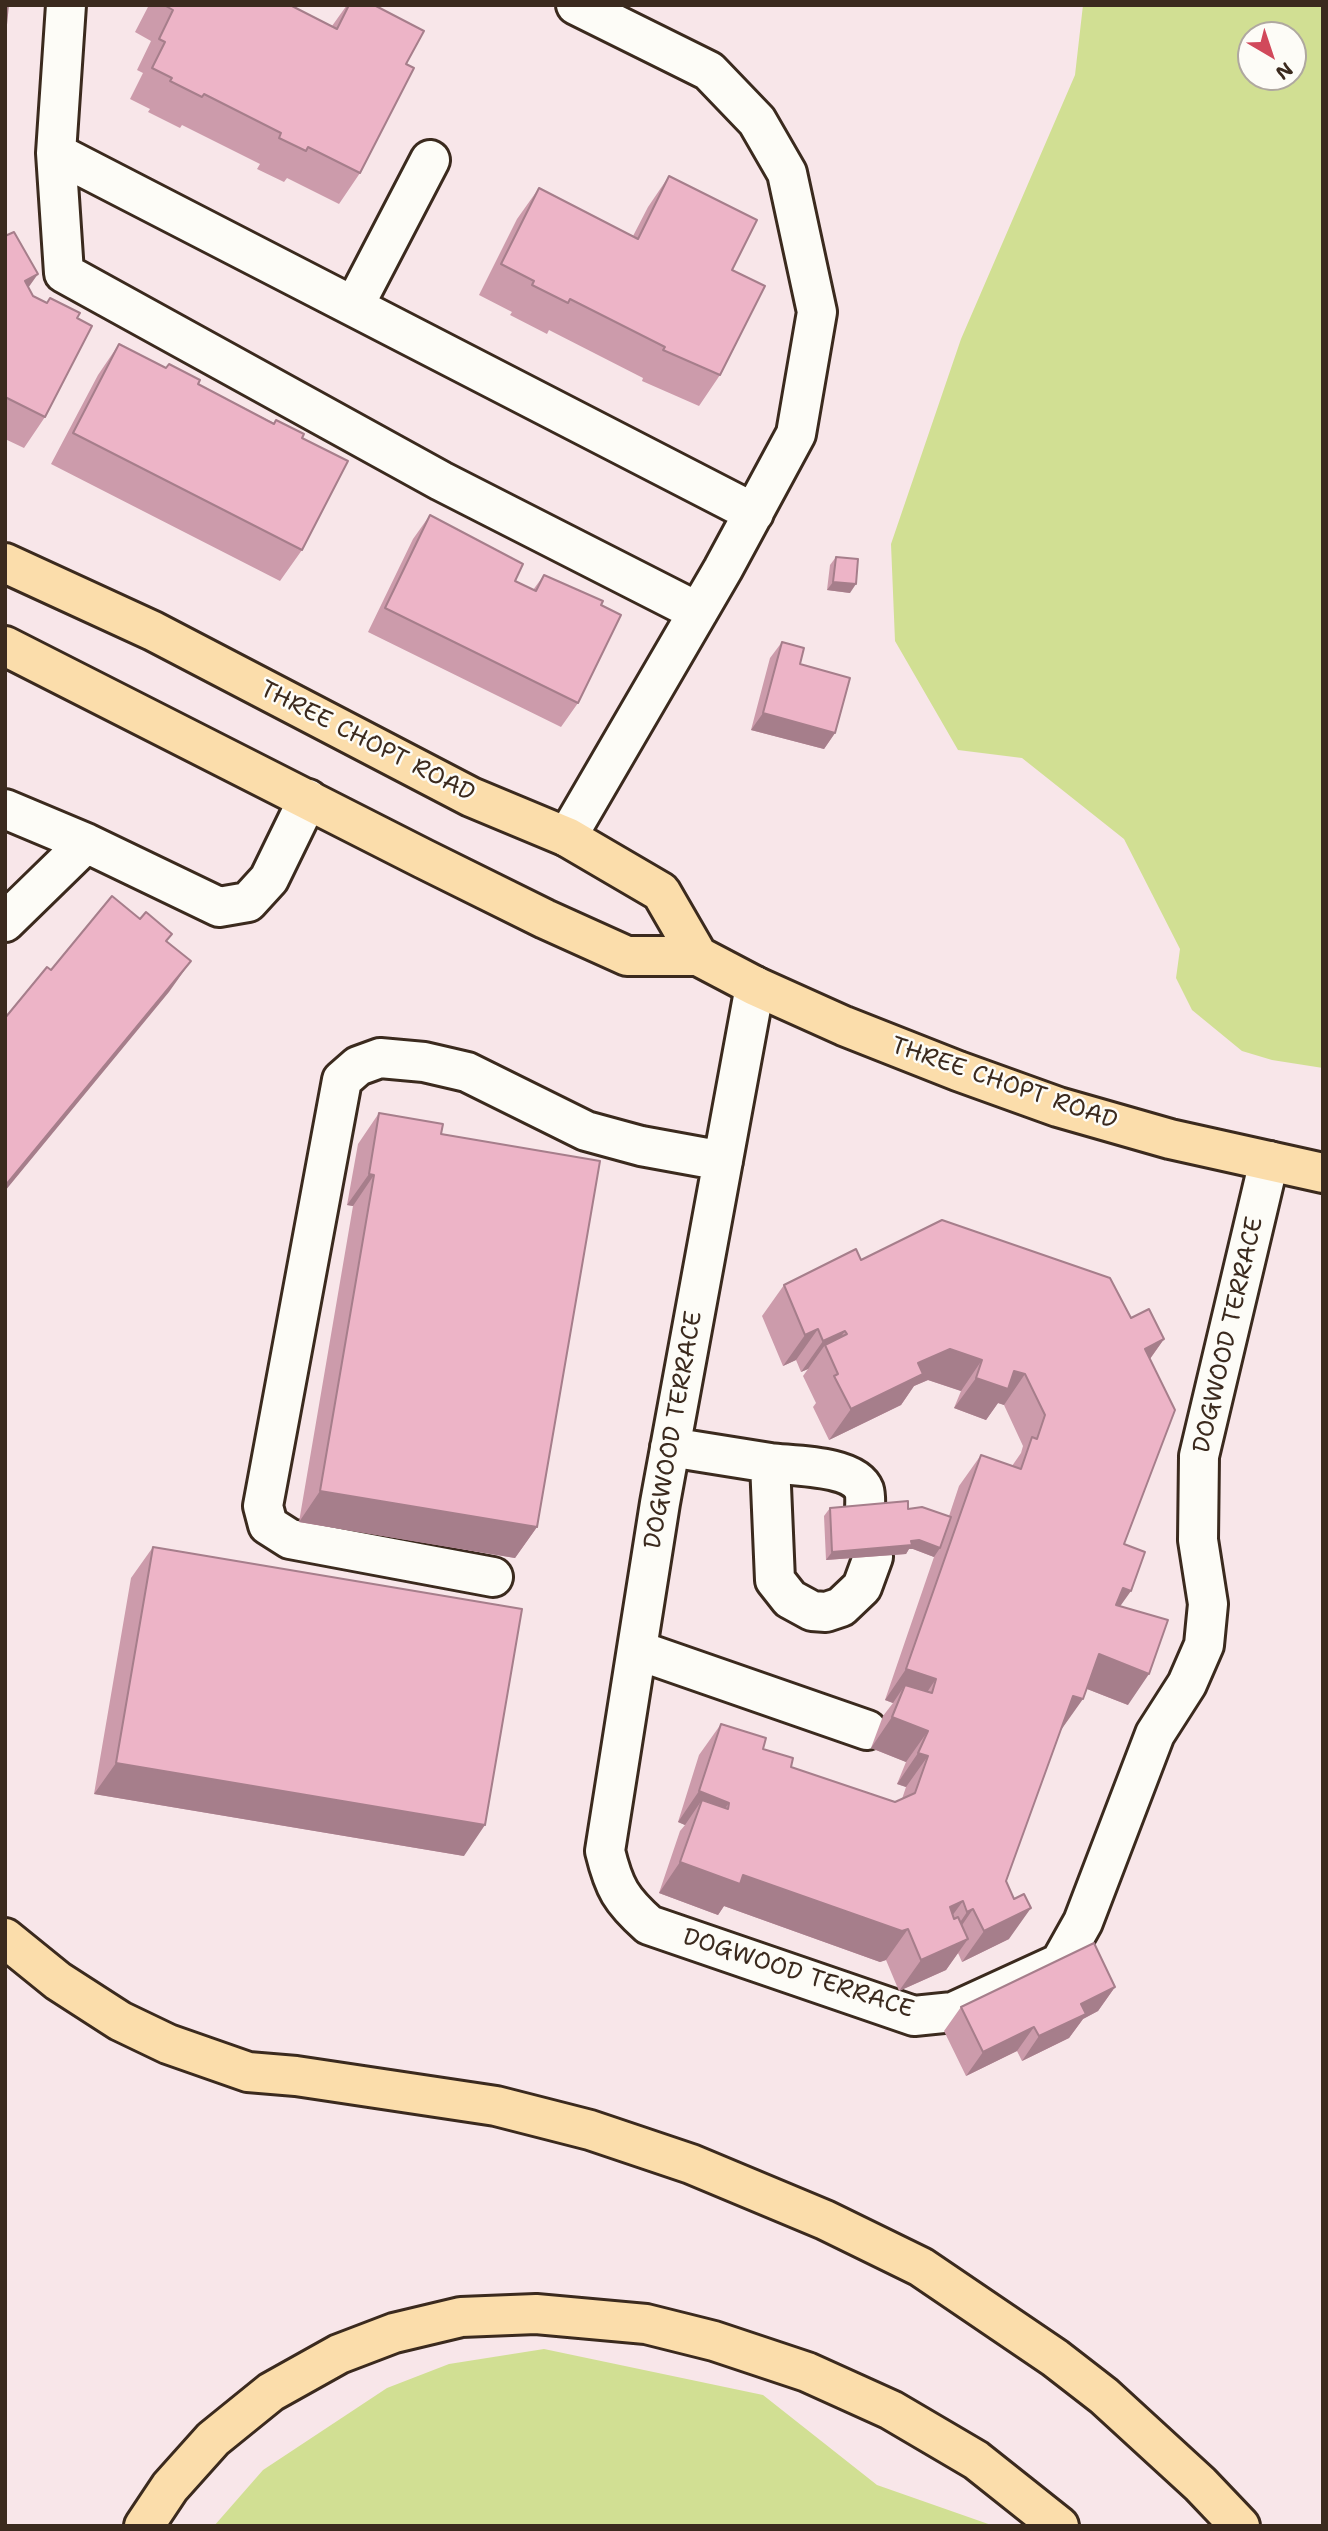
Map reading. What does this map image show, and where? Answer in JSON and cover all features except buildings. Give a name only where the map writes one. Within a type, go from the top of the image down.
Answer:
[{"type":"main road","name":"THREE CHOPT ROAD","points":[[5,563],[153,631],[471,797],[567,837],[661,892],[698,956]]},
{"type":"main road","name":"THREE CHOPT ROAD","points":[[5,646],[545,919],[627,956],[698,956],[755,986],[957,1072],[1058,1107],[1170,1139],[1323,1173]]},
{"type":"main road","points":[[5,1938],[58,1981],[120,2021],[168,2044],[248,2073],[296,2076],[496,2106],[590,2130],[691,2164],[825,2220],[921,2267],[1055,2358],[1104,2396],[1200,2484],[1240,2526]]},
{"type":"main road","points":[[144,2526],[170,2487],[213,2438],[271,2392],[339,2354],[394,2333],[461,2318],[536,2314],[646,2324],[714,2341],[807,2372],[891,2410],[976,2460],[1059,2526]]},
{"type":"street","points":[[66,5],[56,153],[64,272],[441,481],[698,612]]},
{"type":"street","points":[[567,837],[698,612],[796,434],[817,312],[788,173],[757,121],[709,71],[576,5]]},
{"type":"street","points":[[56,153],[754,513]]},
{"type":"street","points":[[354,306],[430,160]]},
{"type":"street","points":[[5,809],[86,843],[219,907],[248,902],[269,879],[307,799]]},
{"type":"street","points":[[5,922],[86,843]]},
{"type":"street","name":"DOGWOOD TERRACE","points":[[755,986],[670,1447],[605,1851],[611,1877],[627,1906],[649,1926],[914,2016],[953,2012],[1060,1963],[1083,1922],[1155,1734],[1187,1684],[1204,1645],[1208,1604],[1198,1540],[1199,1456],[1269,1161]]},
{"type":"street","points":[[493,1577],[290,1539],[268,1525],[263,1506],[342,1080],[358,1066],[380,1058],[424,1062],[467,1072],[586,1131],[641,1146],[723,1161]]},
{"type":"street","points":[[670,1447],[838,1471],[855,1480],[864,1490],[866,1513]]},
{"type":"street","points":[[770,1463],[775,1580],[790,1599],[813,1611],[826,1612],[841,1607],[862,1587],[873,1556]]},
{"type":"street","points":[[637,1650],[867,1730]]},
{"type":"green space","points":[[1083,5],[1323,5],[1323,1068],[1272,1060],[1242,1051],[1192,1010],[1176,978],[1180,949],[1124,839],[1022,758],[958,750],[895,641],[891,544],[961,339],[1075,75]]},
{"type":"green space","points":[[544,2349],[763,2395],[877,2485],[994,2526],[214,2526],[263,2470],[387,2388],[449,2364]]}]
